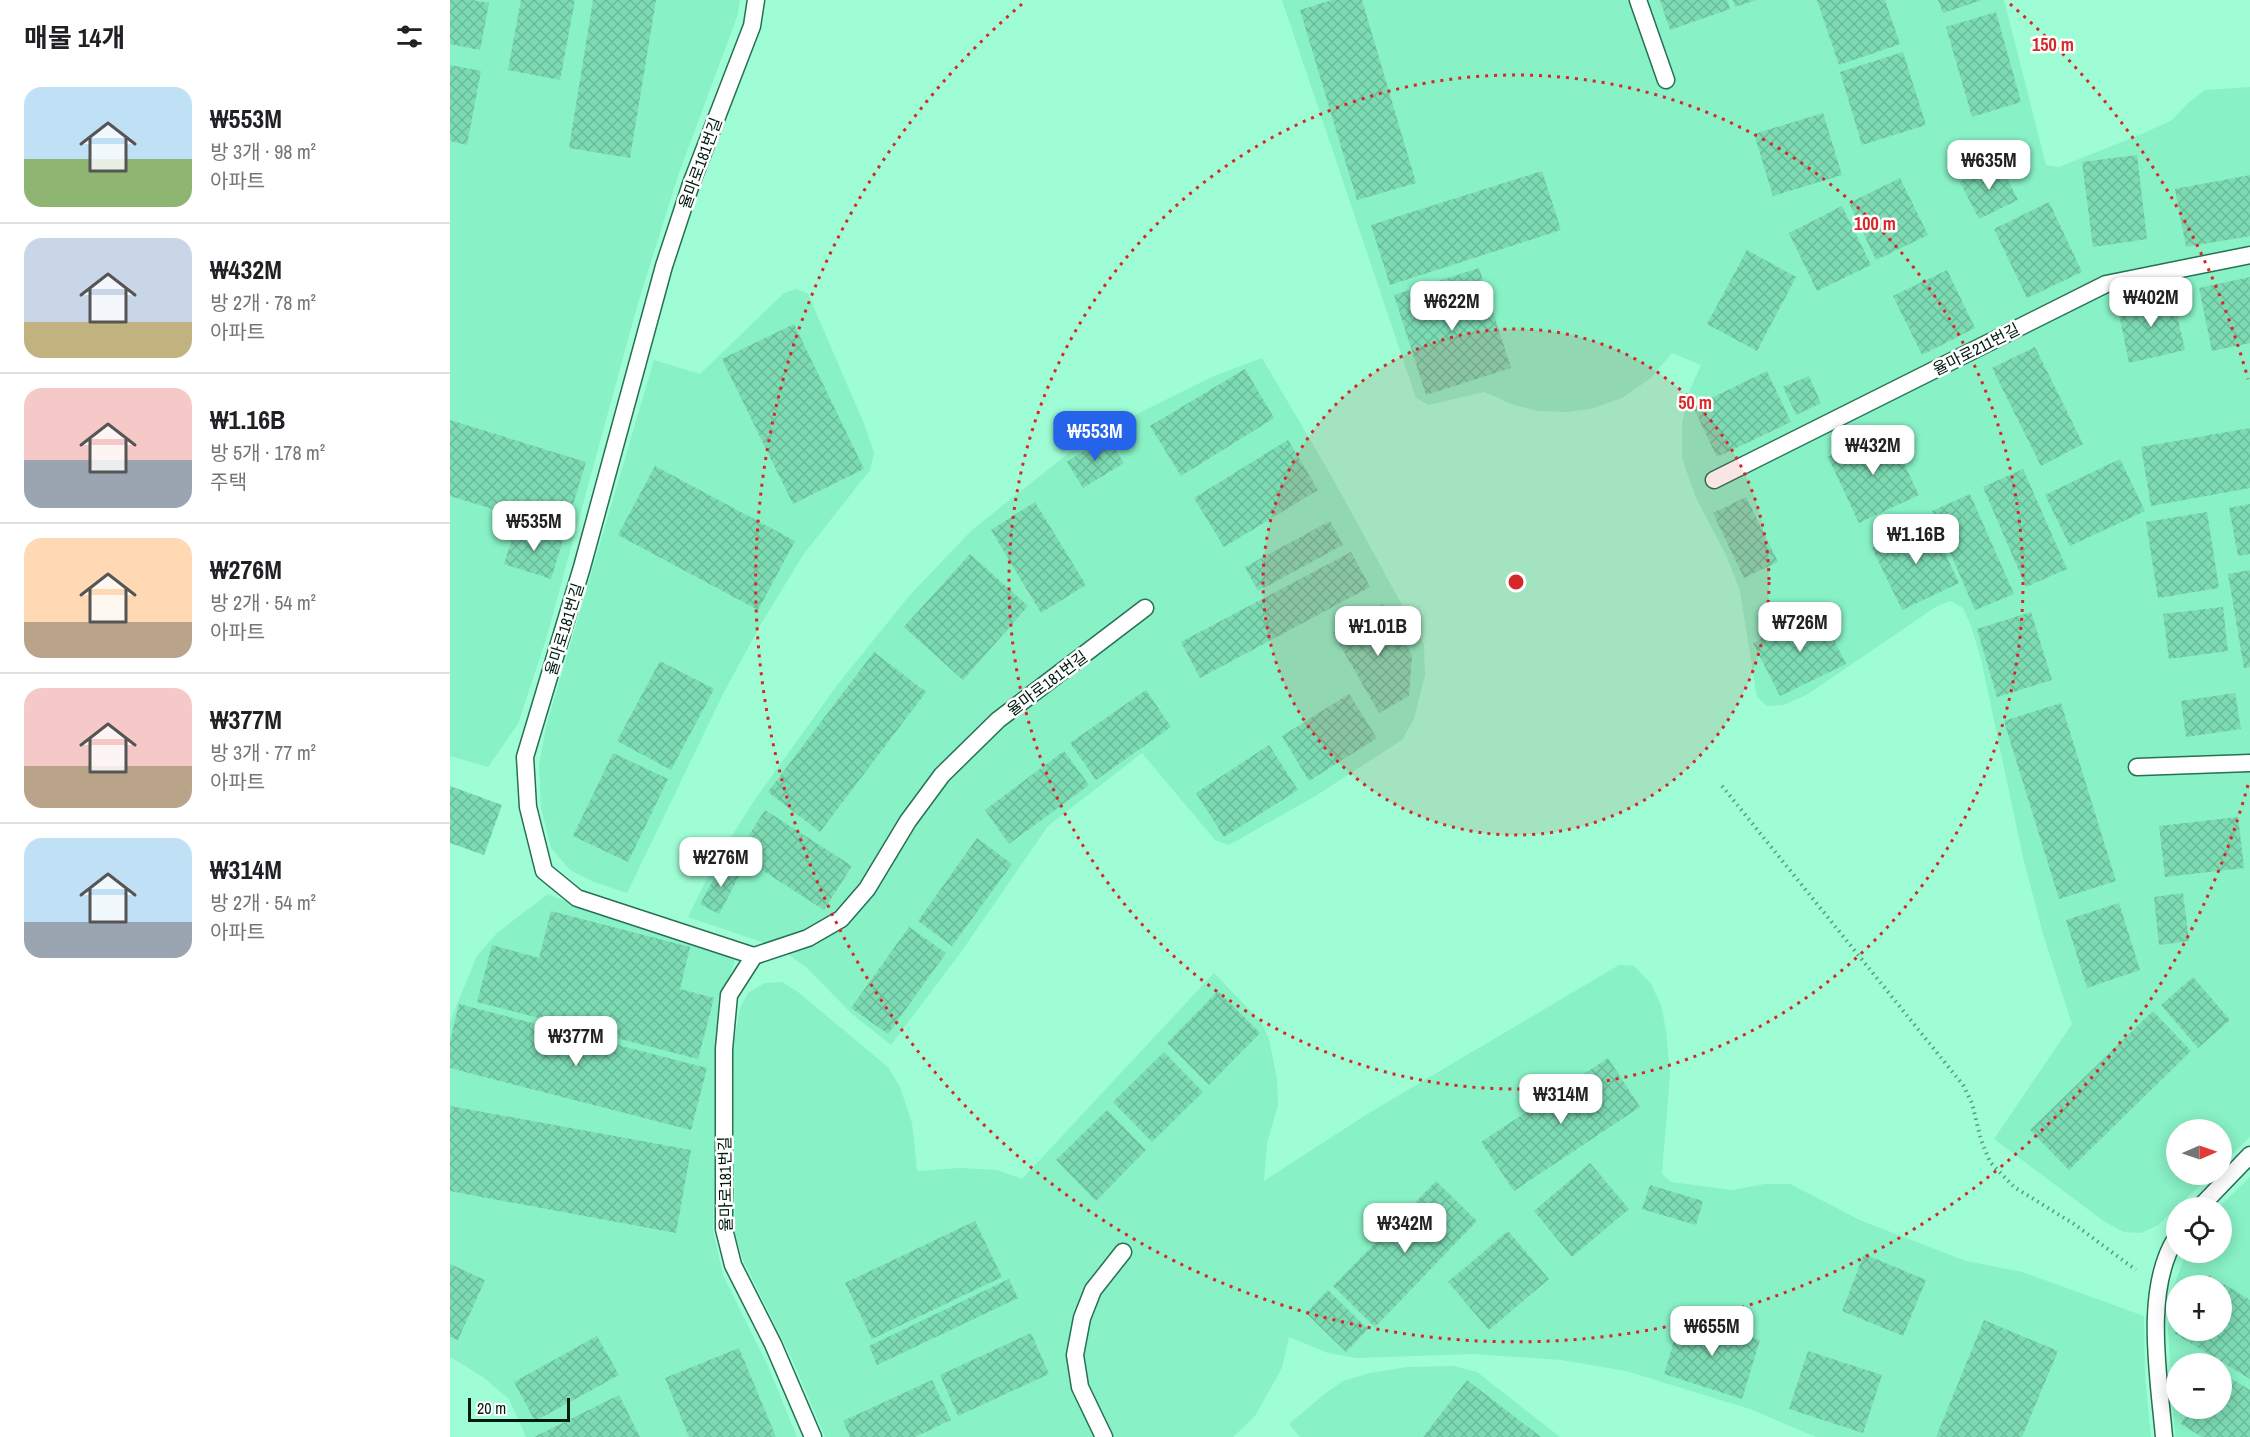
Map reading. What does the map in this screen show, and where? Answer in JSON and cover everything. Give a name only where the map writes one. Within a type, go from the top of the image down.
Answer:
[{"type":"lane","name":"율마로181번길","points":[[756,0],[752,26],[691,184],[664,266],[582,567],[525,757],[528,807],[544,871],[577,898],[754,956],[808,938],[841,919],[867,889],[908,821],[942,775],[998,720],[1145,608]]},
{"type":"lane","points":[[1638,0],[1666,80]]},
{"type":"lane","name":"율마로211번길","points":[[1714,480],[2106,284],[2250,255]]},
{"type":"lane","points":[[2137,766],[2250,763]]},
{"type":"lane","name":"율마로181번길","points":[[754,956],[729,995],[724,1048],[724,1229],[733,1265],[773,1344],[813,1437]]},
{"type":"lane","points":[[2210,1197],[2250,1155]]},
{"type":"lane","points":[[1104,1437],[1080,1388],[1075,1355],[1082,1318],[1093,1290],[1123,1252]]},
{"type":"lane","points":[[2164,1437],[2155,1334],[2159,1286],[2166,1263]]},
{"type":"path","points":[[1722,786],[1963,1085],[1972,1103],[1981,1140],[1990,1162],[2014,1187],[2074,1224],[2159,1286]]},
{"type":"shaded area","points":[[450,0],[740,0],[738,14],[678,176],[638,303],[547,636],[518,724],[488,767],[450,756]]},
{"type":"shaded area","points":[[1282,0],[2004,0],[2046,165],[2059,167],[2172,120],[2188,103],[2205,90],[2250,87],[2250,1137],[2232,1154],[2232,1119],[2166,1119],[2166,1185],[2200,1185],[2188,1197],[2166,1197],[2166,1217],[2158,1225],[2141,1233],[2124,1232],[2105,1222],[1994,1139],[2072,1024],[2043,934],[2023,857],[1981,659],[1971,626],[1963,608],[1950,601],[1937,606],[1808,694],[1784,705],[1767,706],[1757,697],[1740,591],[1726,555],[1696,498],[1682,458],[1682,424],[1688,394],[1701,365],[1672,353],[1651,378],[1622,398],[1591,409],[1566,412],[1538,411],[1514,405],[1484,392],[1429,405],[1416,398]]},
{"type":"shaded area","points":[[796,289],[808,294],[865,426],[874,453],[870,470],[803,555],[761,624],[724,692],[627,893],[594,882],[570,870],[551,848],[541,808],[539,765],[546,727],[654,360],[700,374],[784,293]]},
{"type":"shaded area","points":[[1262,358],[1332,477],[1424,645],[1425,675],[1414,719],[1402,740],[1317,795],[1229,845],[1215,840],[1142,753],[1048,826],[961,952],[891,1045],[853,1015],[806,967],[788,954],[756,940],[688,917],[715,862],[756,798],[838,684],[910,595],[972,530],[1070,452],[1129,418],[1214,376]]},
{"type":"shaded area","points":[[548,894],[726,954],[735,961],[725,989],[717,1051],[713,1230],[723,1275],[768,1366],[797,1437],[526,1437],[509,1399],[483,1377],[450,1357],[450,1021],[477,956],[497,933]]},
{"type":"shaded area","points":[[1619,965],[1634,966],[1651,984],[1661,1005],[1670,1074],[1662,1174],[1671,1182],[1732,1190],[1765,1184],[1790,1184],[1862,1221],[1966,1261],[2022,1272],[2144,1316],[2145,1376],[2151,1437],[1816,1437],[1750,1409],[1626,1371],[1562,1360],[1472,1354],[1357,1358],[1328,1353],[1289,1337],[1282,1368],[1255,1416],[1233,1437],[825,1437],[791,1357],[743,1260],[735,1234],[733,1048],[740,1008],[748,993],[765,983],[782,982],[798,992],[888,1067],[900,1087],[912,1123],[917,1171],[960,1168],[997,1170],[1022,1179],[1214,973],[1261,1022],[1269,1039],[1277,1079],[1278,1105],[1267,1143],[1264,1181],[1369,1113]]},
{"type":"shaded area","points":[[2250,1177],[2250,1437],[2175,1437],[2174,1419],[2232,1419],[2232,1353],[2170,1353],[2169,1341],[2232,1341],[2232,1275],[2178,1275],[2182,1263],[2232,1263],[2232,1197],[2229,1197]]},
{"type":"shaded area","points":[[1453,1366],[1477,1372],[1560,1437],[1300,1437],[1289,1424],[1343,1381],[1370,1373],[1408,1367]]},
{"type":"building","points":[[450,0],[489,3],[480,50],[450,44]]},
{"type":"building","points":[[521,0],[575,0],[560,80],[508,70]]},
{"type":"building","points":[[593,0],[656,0],[630,158],[569,148]]},
{"type":"building","points":[[1332,0],[1362,0],[1416,183],[1357,200],[1300,10]]},
{"type":"building","points":[[1660,0],[1727,0],[1730,9],[1670,30]]},
{"type":"building","points":[[1733,0],[1756,0],[1735,7]]},
{"type":"building","points":[[1817,0],[1885,0],[1900,44],[1839,65]]},
{"type":"building","points":[[1938,0],[1982,0],[1943,13]]},
{"type":"building","points":[[1996,12],[2021,102],[1972,117],[1946,27]]},
{"type":"building","points":[[1903,52],[1926,125],[1862,145],[1840,72]]},
{"type":"building","points":[[450,65],[481,71],[467,145],[450,141]]},
{"type":"building","points":[[1823,113],[1842,175],[1773,196],[1754,134]]},
{"type":"building","points":[[2137,155],[2147,239],[2093,247],[2082,162]]},
{"type":"building","points":[[1999,162],[2018,200],[1979,219],[1960,182]]},
{"type":"building","points":[[1542,171],[1561,230],[1390,285],[1371,225]]},
{"type":"building","points":[[2250,175],[2250,236],[2186,247],[2175,189]]},
{"type":"building","points":[[1900,178],[1928,235],[1876,260],[1849,203]]},
{"type":"building","points":[[2049,202],[2082,272],[2027,298],[1994,229]]},
{"type":"building","points":[[1842,206],[1871,265],[1817,291],[1789,233]]},
{"type":"building","points":[[1747,250],[1796,277],[1757,351],[1707,324]]},
{"type":"building","points":[[1479,268],[1511,368],[1426,395],[1394,295]]},
{"type":"building","points":[[1947,270],[1975,328],[1922,355],[1893,296]]},
{"type":"building","points":[[2250,277],[2250,343],[2212,351],[2199,288]]},
{"type":"building","points":[[2172,293],[2185,350],[2129,363],[2117,304]]},
{"type":"building","points":[[794,324],[864,469],[793,504],[722,359]]},
{"type":"building","points":[[2035,347],[2083,444],[2041,466],[1992,368]]},
{"type":"building","points":[[1245,369],[1274,418],[1181,476],[1150,426]]},
{"type":"building","points":[[1767,371],[1791,422],[1717,457],[1693,407]]},
{"type":"building","points":[[1809,376],[1821,403],[1796,415],[1783,387]]},
{"type":"building","points":[[450,420],[586,462],[565,531],[450,496]]},
{"type":"building","points":[[1887,428],[1919,495],[1859,523],[1828,457]]},
{"type":"building","points":[[2250,428],[2250,488],[2151,506],[2141,447]]},
{"type":"building","points":[[1107,436],[1124,463],[1083,488],[1067,462]]},
{"type":"building","points":[[1288,440],[1318,490],[1224,547],[1194,498]]},
{"type":"building","points":[[2120,459],[2145,511],[2070,546],[2045,495]]},
{"type":"building","points":[[655,466],[795,541],[758,610],[618,535]]},
{"type":"building","points":[[2023,469],[2067,569],[2026,587],[1983,487]]},
{"type":"building","points":[[1970,494],[2014,594],[1975,610],[1932,511]]},
{"type":"building","points":[[1746,497],[1778,562],[1744,578],[1713,513]]},
{"type":"building","points":[[1035,502],[1086,585],[1041,613],[991,530]]},
{"type":"building","points":[[2250,504],[2250,554],[2238,556],[2229,508]]},
{"type":"building","points":[[2207,512],[2219,588],[2158,598],[2146,522]]},
{"type":"building","points":[[1330,521],[1343,545],[1258,591],[1245,567]]},
{"type":"building","points":[[1930,521],[1959,583],[1902,610],[1872,548]]},
{"type":"building","points":[[516,526],[563,540],[551,579],[504,564]]},
{"type":"building","points":[[1351,552],[1370,587],[1200,678],[1181,642]]},
{"type":"building","points":[[970,554],[1028,606],[963,680],[904,627]]},
{"type":"building","points":[[2250,570],[2250,667],[2244,668],[2228,574]]},
{"type":"building","points":[[1383,604],[1412,655],[1409,696],[1379,713],[1333,633]]},
{"type":"building","points":[[2223,607],[2228,651],[2169,659],[2163,614]]},
{"type":"building","points":[[1819,610],[1846,664],[1780,696],[1753,643]]},
{"type":"building","points":[[2031,612],[2052,680],[1997,697],[1977,629]]},
{"type":"building","points":[[874,652],[926,692],[820,832],[768,792]]},
{"type":"building","points":[[660,661],[714,689],[671,770],[617,741]]},
{"type":"building","points":[[1146,690],[1171,727],[1096,780],[1070,743]]},
{"type":"building","points":[[2235,693],[2241,729],[2186,737],[2181,701]]},
{"type":"building","points":[[1349,694],[1377,738],[1309,781],[1282,736]]},
{"type":"building","points":[[2061,703],[2116,881],[2059,899],[2004,721]]},
{"type":"building","points":[[1269,745],[1298,790],[1224,837],[1196,793]]},
{"type":"building","points":[[1064,751],[1089,785],[1009,844],[985,810]]},
{"type":"building","points":[[613,753],[668,779],[628,862],[573,836]]},
{"type":"building","points":[[450,786],[502,805],[484,855],[450,843]]},
{"type":"building","points":[[765,810],[852,866],[824,910],[737,854]]},
{"type":"building","points":[[2238,817],[2244,868],[2165,877],[2159,826]]},
{"type":"building","points":[[977,838],[1012,864],[952,946],[918,921]]},
{"type":"building","points":[[724,861],[742,871],[719,914],[700,904]]},
{"type":"building","points":[[2183,893],[2189,941],[2159,945],[2154,897]]},
{"type":"building","points":[[2119,903],[2140,970],[2087,988],[2066,920]]},
{"type":"building","points":[[551,911],[690,947],[680,989],[714,998],[698,1059],[477,1002],[492,945],[539,958]]},
{"type":"building","points":[[909,927],[946,953],[888,1034],[851,1008]]},
{"type":"building","points":[[2193,977],[2230,1020],[2198,1048],[2161,1005]]},
{"type":"building","points":[[1218,991],[1260,1033],[1209,1085],[1167,1043]]},
{"type":"building","points":[[459,1004],[707,1068],[691,1130],[450,1068],[450,1041]]},
{"type":"building","points":[[2153,1011],[2191,1051],[2069,1170],[2030,1130]]},
{"type":"building","points":[[1164,1052],[1203,1092],[1152,1142],[1113,1102]]},
{"type":"building","points":[[1608,1058],[1640,1107],[1514,1191],[1481,1142]]},
{"type":"building","points":[[450,1106],[691,1150],[676,1233],[450,1191]]},
{"type":"building","points":[[1107,1110],[1146,1150],[1096,1201],[1056,1160]]},
{"type":"building","points":[[1590,1163],[1629,1209],[1572,1257],[1534,1211]]},
{"type":"building","points":[[1436,1181],[1477,1221],[1375,1327],[1333,1286]]},
{"type":"building","points":[[1650,1185],[1703,1201],[1696,1225],[1642,1209]]},
{"type":"building","points":[[975,1221],[1002,1277],[872,1339],[845,1283]]},
{"type":"building","points":[[1508,1231],[1549,1279],[1489,1330],[1448,1282]]},
{"type":"building","points":[[1864,1254],[1926,1280],[1903,1336],[1842,1311]]},
{"type":"building","points":[[450,1264],[485,1280],[458,1340],[450,1337]]},
{"type":"building","points":[[1009,1279],[1018,1298],[877,1365],[869,1346]]},
{"type":"building","points":[[2232,1289],[2250,1300],[2250,1379],[2232,1368],[2232,1353],[2207,1353],[2187,1341],[2232,1341]]},
{"type":"building","points":[[1328,1290],[1368,1329],[1346,1352],[1306,1313]]},
{"type":"building","points":[[1682,1315],[1760,1340],[1742,1399],[1664,1374]]},
{"type":"building","points":[[1984,1320],[2058,1351],[2022,1437],[1936,1437]]},
{"type":"building","points":[[1031,1333],[1049,1374],[958,1416],[940,1375]]},
{"type":"building","points":[[597,1336],[619,1375],[535,1421],[514,1382]]},
{"type":"building","points":[[739,1348],[776,1437],[689,1437],[665,1378]]},
{"type":"building","points":[[1808,1351],[1882,1375],[1863,1433],[1789,1409]]},
{"type":"building","points":[[2232,1379],[2250,1390],[2250,1437],[2202,1437],[2181,1424],[2184,1419],[2232,1419]]},
{"type":"building","points":[[932,1380],[951,1420],[915,1437],[850,1437],[843,1421]]},
{"type":"building","points":[[1467,1380],[1541,1437],[1423,1437]]},
{"type":"building","points":[[619,1395],[640,1437],[534,1437]]}]
